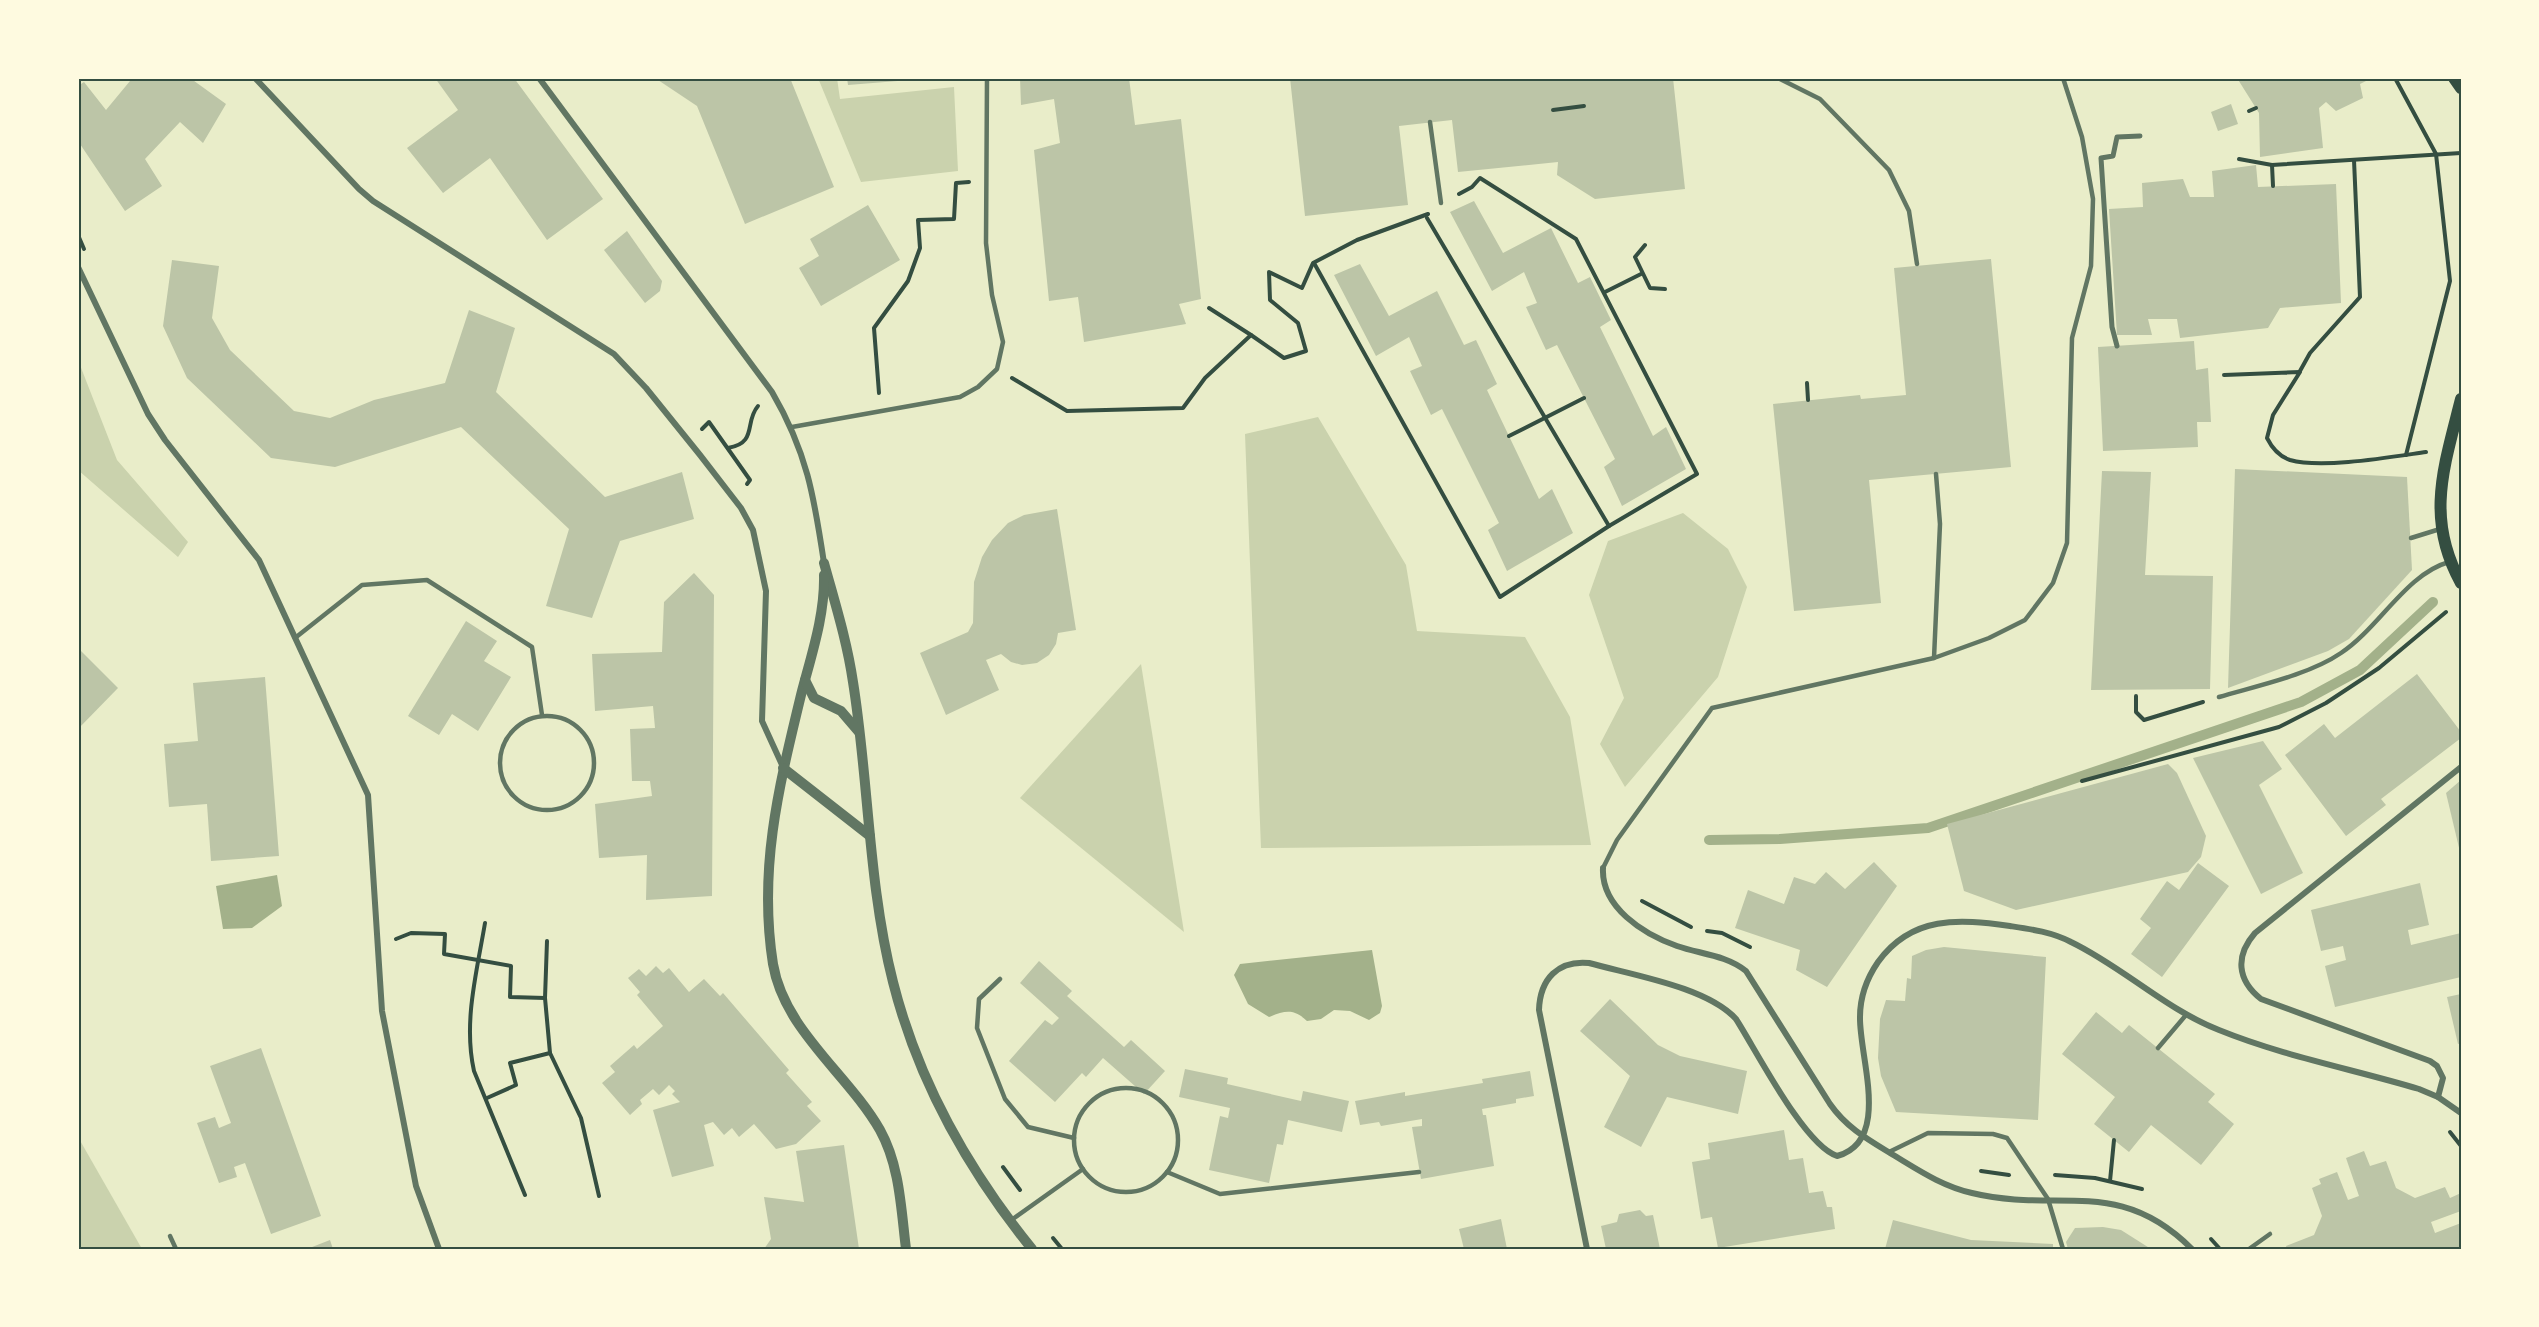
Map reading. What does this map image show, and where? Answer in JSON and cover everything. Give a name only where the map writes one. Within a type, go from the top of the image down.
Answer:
[{"type":"main road","points":[[2454,78],[2461,88]]},
{"type":"main road","points":[[2461,399],[2440,488],[2440,529],[2449,562],[2461,583]]},
{"type":"street","points":[[255,78],[373,201],[614,354],[646,388],[741,508],[758,542],[766,591],[762,721],[783,768],[870,836]]},
{"type":"street","points":[[539,78],[772,392],[792,427],[809,476],[824,563],[846,638],[860,735],[882,929],[904,1021],[923,1070],[946,1119],[994,1201],[1032,1249]]},
{"type":"street","points":[[2117,346],[2112,327],[2101,158],[2113,156],[2116,137],[2140,136]]},
{"type":"street","points":[[78,267],[148,414],[165,440],[259,560],[368,795],[382,1011],[416,1186],[439,1249]]},
{"type":"street","points":[[824,563],[819,622],[783,768],[771,828],[767,897],[774,966],[793,1013],[870,1116],[887,1145],[897,1182],[906,1249]]},
{"type":"street","points":[[805,680],[814,698],[841,711],[860,735]]},
{"type":"street","points":[[2438,1097],[2443,1078],[2437,1066],[2421,1056],[2261,999],[2247,984],[2240,962],[2242,952],[2255,933],[2461,767]]},
{"type":"street","points":[[1603,868],[1604,888],[1615,905],[1634,922],[1675,945],[1730,961],[1746,971],[1838,1116],[1862,1136],[1933,1180],[1952,1188],[1992,1196],[2109,1202],[2154,1218],[2175,1232],[2192,1249]]},
{"type":"street","points":[[1587,1249],[1539,1010],[1542,987],[1547,979],[1563,966],[1589,963],[1714,1000],[1736,1019],[1786,1100],[1823,1148],[1837,1156],[1852,1150],[1862,1136],[1870,1103],[1860,1034],[1861,1002],[1871,972],[1894,945],[1932,924],[1947,921],[1977,922],[2056,936],[2087,951],[2186,1015],[2218,1030],[2260,1045],[2401,1084],[2438,1097],[2461,1113]]},
{"type":"lane","points":[[792,427],[960,397],[978,387],[997,369],[1003,342],[992,295],[986,243],[987,78]]},
{"type":"lane","points":[[1778,78],[1820,99],[1889,170],[1909,211],[1917,264]]},
{"type":"lane","points":[[1603,868],[1617,840],[1712,708],[1935,658],[1989,638],[2025,620],[2053,583],[2067,543],[2072,338],[2091,266],[2093,199],[2082,137],[2062,78]]},
{"type":"lane","points":[[1430,122],[1441,203]]},
{"type":"lane","points":[[1935,658],[1940,524],[1936,474]]},
{"type":"lane","points":[[2411,538],[2440,529]]},
{"type":"lane","points":[[2219,697],[2306,670],[2339,655],[2363,638],[2426,571],[2449,562]]},
{"type":"lane","points":[[295,638],[362,585],[427,580],[532,647],[542,715]]},
{"type":"lane","points":[[542,715],[558,716],[578,728],[592,747],[594,762],[592,778],[585,792],[573,803],[558,809],[543,810],[527,807],[510,792],[500,770],[500,755],[504,740],[514,727],[527,719],[542,715]]},
{"type":"lane","points":[[1000,979],[979,999],[977,1028],[1005,1100],[1028,1127],[1074,1138]]},
{"type":"lane","points":[[2158,1048],[2186,1015]]},
{"type":"lane","points":[[1127,1088],[1143,1090],[1157,1098],[1168,1110],[1176,1125],[1178,1141],[1175,1157],[1167,1172],[1155,1183],[1140,1190],[1124,1192],[1108,1189],[1094,1181],[1083,1169],[1076,1154],[1074,1138],[1077,1122],[1085,1108],[1096,1096],[1111,1090],[1127,1088]]},
{"type":"lane","points":[[1889,1152],[1928,1133],[2000,1135],[2012,1143],[2048,1199],[2063,1249]]},
{"type":"lane","points":[[1010,1221],[1083,1169]]},
{"type":"lane","points":[[1167,1172],[1220,1194],[1419,1172]]},
{"type":"lane","points":[[2249,1249],[2270,1234]]},
{"type":"lane","points":[[170,1236],[176,1249]]},
{"type":"path","points":[[2395,78],[2436,154],[2450,281],[2406,454]]},
{"type":"path","points":[[1553,110],[1584,106]]},
{"type":"path","points":[[2249,111],[2256,108]]},
{"type":"path","points":[[2239,159],[2272,165],[2461,153]]},
{"type":"path","points":[[2354,160],[2360,297],[2310,353],[2273,415],[2267,438],[2274,451],[2289,460],[2321,462],[2426,452]]},
{"type":"path","points":[[2272,165],[2273,186]]},
{"type":"path","points":[[1209,308],[1284,358],[1306,351],[1298,323],[1270,300],[1269,272],[1302,288],[1314,263],[1357,240],[1426,217],[1434,207],[1472,187],[1480,178],[1576,239],[1697,474],[1609,526],[1500,597],[1314,263]]},
{"type":"path","points":[[880,412],[874,328],[909,280],[920,248],[918,220],[954,219],[956,183],[986,182]]},
{"type":"path","points":[[1426,217],[1609,526]]},
{"type":"path","points":[[78,235],[87,256]]},
{"type":"path","points":[[1645,245],[1635,257],[1641,274],[1650,288],[1665,289]]},
{"type":"path","points":[[1605,292],[1641,274]]},
{"type":"path","points":[[997,369],[1067,411],[1183,408],[1206,378],[1251,335]]},
{"type":"path","points":[[2224,375],[2300,372]]},
{"type":"path","points":[[1807,383],[1808,400]]},
{"type":"path","points":[[1509,436],[1584,398]]},
{"type":"path","points":[[728,448],[739,445],[747,438],[753,412],[764,401]]},
{"type":"path","points":[[709,422],[750,480]]},
{"type":"path","points":[[2082,782],[2279,727],[2326,703],[2379,668],[2446,612]]},
{"type":"path","points":[[2136,696],[2136,712],[2144,720],[2192,705]]},
{"type":"path","points":[[485,923],[471,1005],[470,1052],[474,1071],[525,1194]]},
{"type":"path","points":[[389,941],[411,933],[444,934],[444,954],[511,966],[510,997],[545,998]]},
{"type":"path","points":[[547,941],[545,998],[550,1053],[581,1118],[599,1196]]},
{"type":"path","points":[[487,1098],[516,1085],[510,1063],[550,1053]]},
{"type":"path","points":[[2443,1125],[2461,1146]]},
{"type":"path","points":[[2110,1181],[2114,1140]]},
{"type":"path","points":[[1001,1163],[1062,1249]]},
{"type":"shaded area","points":[[818,78],[837,78],[840,99],[954,87],[958,171],[861,182]]},
{"type":"shaded area","points":[[78,360],[117,460],[188,542],[178,557],[78,470]]},
{"type":"shaded area","points":[[1318,417],[1406,565],[1417,631],[1525,637],[1570,717],[1591,845],[1261,848],[1245,434]]},
{"type":"shaded area","points":[[1683,513],[1728,549],[1747,587],[1718,677],[1625,787],[1600,744],[1624,698],[1589,595],[1608,541]]},
{"type":"shaded area","points":[[1141,664],[1184,932],[1020,798]]},
{"type":"shaded area","points":[[277,875],[282,906],[252,928],[223,929],[216,886]]},
{"type":"shaded area","points":[[1372,950],[1382,1006],[1380,1013],[1369,1020],[1350,1011],[1334,1010],[1321,1019],[1307,1021],[1293,1012],[1269,1017],[1248,1004],[1234,975],[1240,964]]},
{"type":"shaded area","points":[[78,1137],[142,1249],[78,1249]]},
{"type":"building","points":[[124,78],[190,78],[226,104],[203,143],[180,122],[145,159],[162,186],[125,211],[78,141],[78,86],[84,82],[106,110],[130,81]]},
{"type":"building","points":[[435,78],[514,78],[603,199],[547,240],[490,158],[443,193],[407,148],[458,110]]},
{"type":"building","points":[[655,78],[790,78],[834,187],[745,224],[697,106]]},
{"type":"building","points":[[847,78],[910,78],[910,80],[848,85]]},
{"type":"building","points":[[1020,78],[1129,78],[1135,125],[1181,119],[1201,299],[1179,304],[1186,324],[1084,342],[1078,297],[1049,301],[1034,150],[1060,143],[1054,99],[1021,105]]},
{"type":"building","points":[[1290,78],[1673,78],[1685,189],[1595,199],[1557,175],[1558,162],[1458,172],[1452,120],[1399,126],[1408,205],[1305,216]]},
{"type":"building","points":[[2237,78],[2372,78],[2360,84],[2363,98],[2336,111],[2326,102],[2319,108],[2323,148],[2260,157],[2259,113]]},
{"type":"building","points":[[2231,104],[2238,124],[2218,131],[2211,112]]},
{"type":"building","points":[[2256,165],[2258,187],[2336,184],[2341,303],[2280,308],[2268,328],[2180,338],[2177,319],[2148,319],[2152,335],[2117,335],[2109,209],[2143,207],[2142,183],[2183,179],[2190,197],[2214,197],[2212,171]]},
{"type":"building","points":[[1474,201],[1503,253],[1551,228],[1578,283],[1590,277],[1611,320],[1600,327],[1653,436],[1666,427],[1686,469],[1622,506],[1604,467],[1615,459],[1557,345],[1546,350],[1526,307],[1537,303],[1524,272],[1492,291],[1450,212]]},
{"type":"building","points":[[868,205],[900,260],[821,306],[799,268],[819,256],[810,239]]},
{"type":"building","points":[[627,231],[662,281],[660,291],[645,303],[604,250]]},
{"type":"building","points":[[1991,259],[2011,467],[1869,480],[1881,603],[1794,611],[1773,404],[1860,395],[1861,399],[1906,395],[1894,268]]},
{"type":"building","points":[[172,260],[219,266],[212,318],[230,350],[294,411],[330,418],[374,400],[445,383],[469,310],[515,328],[496,392],[605,497],[682,472],[694,519],[620,541],[592,618],[546,606],[569,529],[461,427],[335,467],[271,458],[187,378],[163,326]]},
{"type":"building","points":[[1360,264],[1389,316],[1437,291],[1464,345],[1476,340],[1497,384],[1487,390],[1539,499],[1552,489],[1573,533],[1507,571],[1488,530],[1499,523],[1442,409],[1431,415],[1410,371],[1422,366],[1409,337],[1376,356],[1334,275]]},
{"type":"building","points":[[2194,341],[2196,370],[2208,368],[2211,422],[2197,422],[2198,447],[2103,451],[2098,347]]},
{"type":"building","points":[[2235,469],[2407,477],[2412,570],[2349,639],[2328,651],[2228,688]]},
{"type":"building","points":[[2102,471],[2151,472],[2145,575],[2213,576],[2210,689],[2091,690]]},
{"type":"building","points":[[1057,509],[1076,630],[1058,633],[1056,644],[1049,655],[1037,663],[1022,665],[1011,662],[1001,654],[986,660],[999,690],[946,715],[920,653],[968,632],[973,623],[974,582],[982,557],[992,540],[1008,523],[1024,515]]},
{"type":"building","points":[[694,573],[714,595],[712,896],[646,900],[647,855],[599,858],[595,804],[652,796],[650,781],[632,781],[630,729],[655,728],[653,706],[595,711],[592,654],[662,652],[664,602]]},
{"type":"building","points":[[466,621],[497,641],[484,661],[511,677],[478,731],[452,714],[439,735],[408,716]]},
{"type":"building","points":[[78,648],[118,688],[78,729]]},
{"type":"building","points":[[2417,674],[2461,732],[2461,738],[2381,799],[2386,805],[2346,836],[2285,755],[2324,724],[2335,738]]},
{"type":"building","points":[[265,677],[279,856],[211,861],[207,804],[169,807],[164,744],[198,741],[193,683]]},
{"type":"building","points":[[2263,741],[2282,769],[2259,785],[2303,873],[2261,894],[2193,758]]},
{"type":"building","points":[[2168,764],[2177,773],[2206,836],[2201,857],[2188,872],[2016,910],[1964,891],[1947,824]]},
{"type":"building","points":[[2461,780],[2461,852],[2460,852],[2446,793]]},
{"type":"building","points":[[1874,862],[1897,886],[1827,987],[1796,970],[1800,950],[1735,928],[1748,890],[1784,904],[1794,877],[1815,884],[1826,872],[1845,889]]},
{"type":"building","points":[[2198,863],[2229,886],[2162,977],[2131,954],[2151,928],[2140,919],[2167,881],[2179,890]]},
{"type":"building","points":[[2420,883],[2429,925],[2408,930],[2411,945],[2461,933],[2461,977],[2335,1007],[2325,966],[2346,960],[2343,946],[2321,951],[2311,910]]},
{"type":"building","points":[[1944,947],[2046,957],[2038,1120],[1896,1112],[1881,1076],[1878,1058],[1880,1019],[1886,1000],[1905,1001],[1907,978],[1911,979],[1912,956],[1926,950]]},
{"type":"building","points":[[1039,961],[1072,991],[1067,996],[1124,1047],[1131,1040],[1165,1071],[1144,1094],[1103,1058],[1086,1077],[1082,1073],[1055,1102],[1009,1061],[1045,1020],[1052,1025],[1059,1018],[1020,983]]},
{"type":"building","points":[[656,966],[663,973],[669,968],[689,992],[704,979],[720,996],[723,993],[789,1070],[786,1073],[812,1102],[807,1106],[821,1121],[796,1144],[776,1149],[754,1124],[739,1137],[732,1128],[724,1135],[713,1122],[704,1125],[714,1166],[672,1177],[653,1110],[680,1102],[672,1094],[675,1091],[669,1085],[659,1095],[653,1089],[640,1100],[642,1104],[630,1115],[602,1083],[615,1072],[610,1066],[634,1045],[637,1049],[663,1026],[637,995],[640,992],[628,978],[639,969],[646,976]]},
{"type":"building","points":[[2461,994],[2461,1043],[2458,1044],[2447,997]]},
{"type":"building","points":[[1610,999],[1658,1045],[1680,1056],[1747,1071],[1738,1114],[1667,1097],[1641,1147],[1604,1127],[1630,1076],[1580,1031]]},
{"type":"building","points":[[2096,1012],[2122,1033],[2129,1025],[2215,1094],[2208,1102],[2234,1124],[2201,1165],[2151,1125],[2129,1152],[2094,1124],[2115,1097],[2062,1054]]},
{"type":"building","points":[[261,1048],[321,1216],[271,1234],[245,1163],[234,1167],[237,1177],[219,1183],[197,1123],[215,1117],[219,1128],[231,1123],[210,1066]]},
{"type":"building","points":[[1185,1069],[1228,1078],[1227,1084],[1301,1101],[1303,1091],[1349,1101],[1342,1132],[1288,1120],[1283,1145],[1277,1144],[1269,1183],[1209,1170],[1220,1116],[1228,1118],[1230,1108],[1179,1097]]},
{"type":"building","points":[[1530,1071],[1534,1096],[1516,1099],[1516,1103],[1482,1109],[1483,1115],[1486,1115],[1494,1166],[1421,1179],[1412,1127],[1422,1126],[1422,1119],[1381,1126],[1379,1122],[1360,1125],[1355,1101],[1405,1092],[1405,1096],[1483,1083],[1482,1079]]},
{"type":"building","points":[[1784,1130],[1789,1160],[1803,1158],[1809,1193],[1823,1191],[1827,1207],[1832,1207],[1835,1229],[1718,1248],[1712,1217],[1701,1219],[1692,1162],[1710,1159],[1708,1143]]},
{"type":"building","points":[[844,1145],[859,1249],[764,1249],[771,1239],[764,1197],[804,1202],[796,1151]]},
{"type":"building","points":[[2364,1151],[2370,1166],[2386,1161],[2396,1188],[2415,1198],[2445,1187],[2450,1198],[2461,1193],[2461,1211],[2431,1222],[2435,1233],[2461,1223],[2461,1249],[2287,1249],[2286,1246],[2314,1235],[2322,1216],[2312,1188],[2321,1184],[2319,1179],[2337,1172],[2348,1200],[2359,1196],[2346,1158]]},
{"type":"building","points":[[1640,1210],[1646,1216],[1653,1215],[1660,1249],[1606,1249],[1601,1226],[1617,1222],[1619,1214]]},
{"type":"building","points":[[1501,1219],[1507,1249],[1464,1249],[1459,1229]]},
{"type":"building","points":[[1893,1220],[1971,1240],[2053,1244],[2053,1249],[1885,1249]]},
{"type":"building","points":[[2103,1227],[2121,1230],[2151,1249],[2068,1249],[2066,1242],[2075,1228]]},
{"type":"building","points":[[330,1240],[333,1249],[307,1249]]},
{"type":"waterway","points":[[1709,840],[1780,839],[1928,828],[2301,702],[2360,670],[2433,602]]}]
